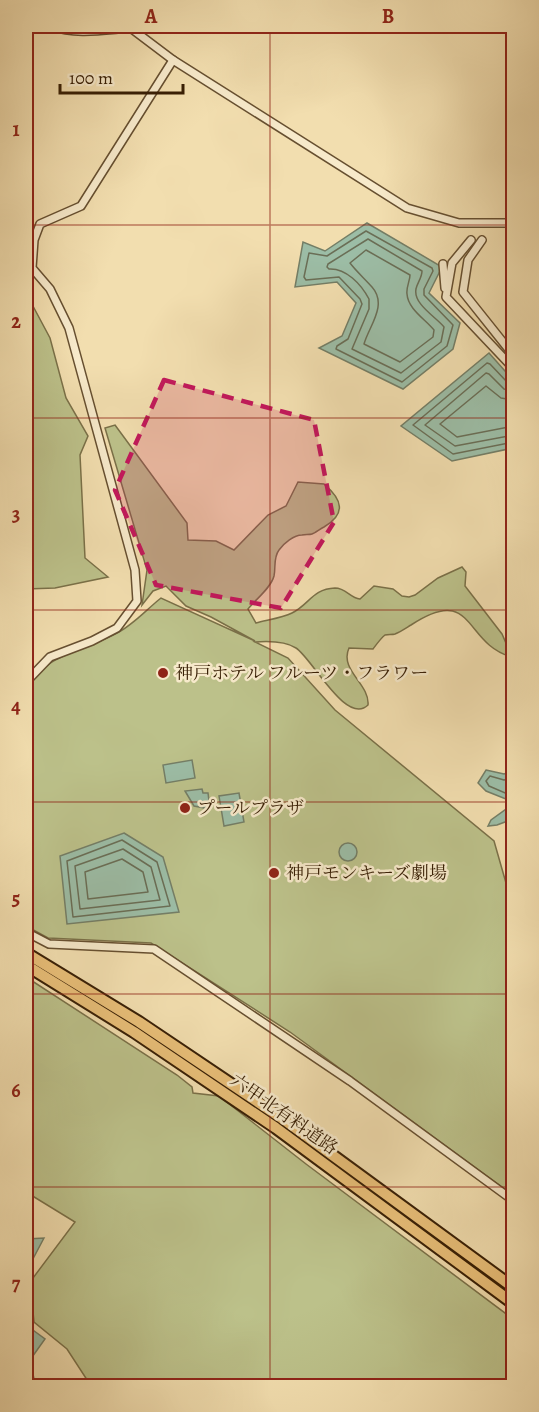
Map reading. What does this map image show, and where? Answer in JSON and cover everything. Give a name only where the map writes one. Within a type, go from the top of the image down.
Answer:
[{"type":"main road","name":"六甲北有料道路","points":[[26,953],[139,1022],[283,1119],[513,1286]]},
{"type":"main road","name":"六甲北有料道路","points":[[26,965],[134,1032],[276,1128],[513,1304]]},
{"type":"street","points":[[51,26],[65,31],[129,27],[172,60],[407,208],[459,223],[513,223]]},
{"type":"street","points":[[26,682],[50,657],[117,628],[136,601],[135,570],[69,328],[50,289],[32,268],[34,240],[40,224],[81,206],[172,60]]},
{"type":"street","points":[[446,297],[452,263],[471,240]]},
{"type":"street","points":[[482,240],[468,260],[463,292],[512,353]]},
{"type":"street","points":[[443,264],[446,297],[513,369]]},
{"type":"street","points":[[499,353],[512,353]]},
{"type":"street","points":[[26,932],[49,944],[154,949],[350,1081],[513,1201]]},
{"type":"highlighted area","points":[[164,380],[314,420],[334,522],[281,608],[156,585],[115,490]]},
{"type":"shaded area","points":[[26,293],[50,338],[66,398],[88,436],[80,455],[85,558],[108,577],[55,588],[26,589]]},
{"type":"shaded area","points":[[115,425],[187,523],[188,540],[216,541],[234,550],[268,515],[286,506],[298,482],[324,484],[335,496],[339,512],[331,522],[312,534],[293,538],[279,550],[272,580],[248,609],[256,623],[292,613],[316,594],[327,589],[339,588],[360,599],[374,586],[393,589],[402,596],[409,597],[438,578],[462,567],[466,572],[465,586],[502,634],[512,657],[496,650],[458,613],[447,610],[432,614],[395,634],[385,635],[373,649],[349,648],[348,663],[367,697],[368,705],[359,709],[340,699],[296,648],[282,643],[255,642],[288,658],[335,710],[494,841],[513,903],[513,1195],[290,1032],[151,943],[48,938],[26,926],[26,691],[33,679],[53,661],[123,630],[161,598],[255,641],[186,606],[166,586],[153,591],[142,605],[147,570],[105,428]]},
{"type":"shaded area","points":[[26,977],[177,1075],[192,1087],[193,1093],[219,1096],[513,1319],[513,1386],[91,1386],[67,1349],[34,1322],[30,1282],[75,1222],[26,1192]]},
{"type":"water","points":[[367,223],[442,267],[429,293],[460,323],[453,349],[403,389],[319,348],[342,336],[356,303],[337,282],[295,287],[303,242],[325,251]]},
{"type":"water","points":[[489,353],[513,380],[513,448],[452,461],[401,426]]},
{"type":"water","points":[[192,760],[195,778],[166,783],[163,765]]},
{"type":"water","points":[[486,770],[504,774],[513,771],[513,819],[497,825],[488,826],[491,820],[506,809],[506,799],[486,791],[478,783]]},
{"type":"water","points":[[202,789],[203,793],[208,793],[210,809],[194,806],[185,791]]},
{"type":"water","points":[[239,793],[244,822],[224,826],[219,796]]},
{"type":"water","points":[[124,833],[163,857],[179,912],[67,924],[60,856]]},
{"type":"water","points":[[344,843],[352,843],[357,848],[355,859],[344,861],[339,856],[339,848]]},
{"type":"water","points":[[44,1238],[26,1272],[26,1239]]},
{"type":"water","points":[[26,1325],[45,1339],[30,1360],[34,1379],[26,1386]]},
{"type":"place","name":"神戸ホテル フルーツ・フラワー","points":[[163,673]]},
{"type":"place","name":"プールプラザ","points":[[185,808]]},
{"type":"place","name":"神戸モンキーズ劇場","points":[[274,873]]}]
